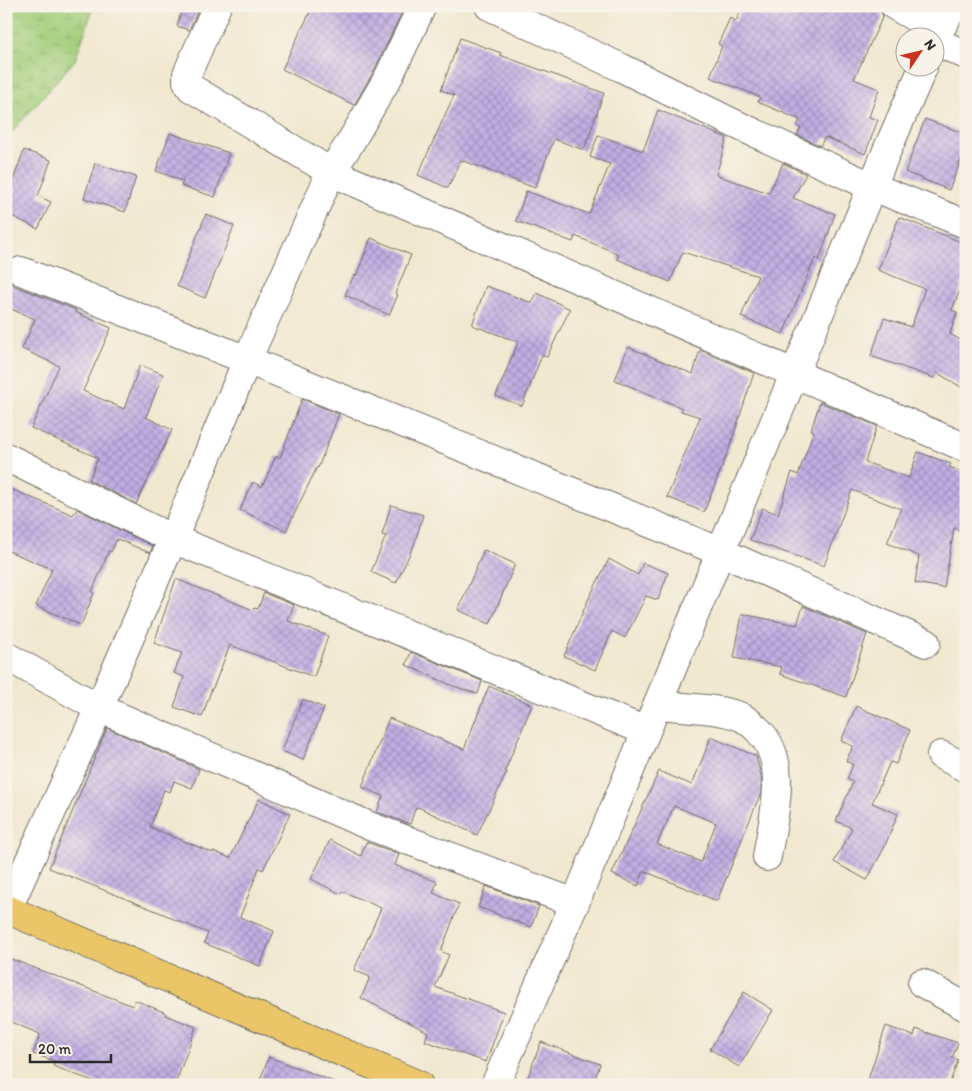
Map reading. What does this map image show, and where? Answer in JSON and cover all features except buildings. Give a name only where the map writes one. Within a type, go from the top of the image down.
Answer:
[{"type":"highway","points":[[7,909],[419,1085]]},
{"type":"street","points":[[218,6],[187,74],[187,81],[191,88],[332,172],[966,448]]},
{"type":"street","points":[[7,909],[99,708],[173,540],[247,360],[332,172],[389,76],[422,6]]},
{"type":"street","points":[[489,6],[622,68],[733,123],[873,187],[966,224]]},
{"type":"street","points":[[894,6],[923,28]]},
{"type":"street","points":[[942,28],[954,6]]},
{"type":"street","points":[[944,43],[966,55]]},
{"type":"street","points":[[495,1085],[575,903],[919,78]]},
{"type":"street","points":[[21,271],[247,360],[721,552],[926,643]]},
{"type":"street","points":[[6,457],[173,540],[646,731]]},
{"type":"street","points":[[6,656],[99,708],[372,827],[575,903]]},
{"type":"street","points":[[657,705],[741,716],[762,734],[772,751],[778,780],[767,857]]},
{"type":"street","points":[[941,755],[966,768]]},
{"type":"street","points":[[922,983],[966,1007]]},
{"type":"green space","points":[[6,6],[94,6],[75,60],[6,139]]}]
